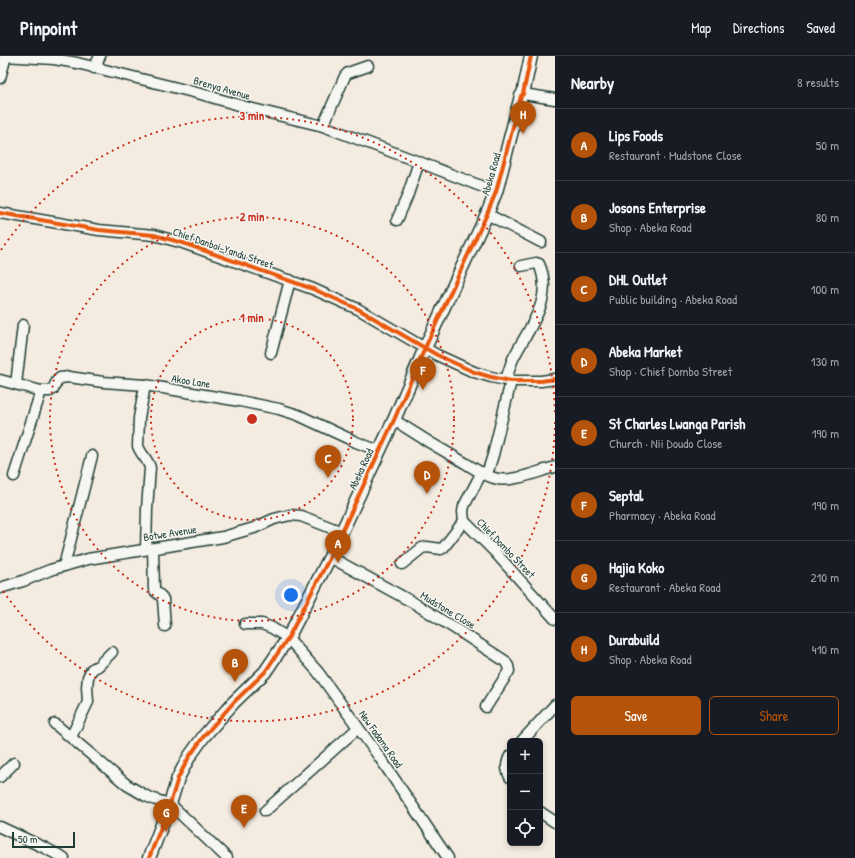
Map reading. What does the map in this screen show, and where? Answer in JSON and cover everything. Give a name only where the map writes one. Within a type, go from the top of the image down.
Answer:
[{"type":"street","points":[[0,78],[5,56]]},
{"type":"street","name":"Brenya Avenue","points":[[5,56],[54,59],[78,63],[201,94],[248,108],[323,126],[496,192]]},
{"type":"street","points":[[94,68],[100,56]]},
{"type":"street","name":"Abeka Road","points":[[149,858],[170,804],[178,778],[189,757],[204,736],[234,702],[265,672],[288,638],[342,532],[394,420],[425,348],[488,214],[496,192],[521,96],[523,94],[531,56]]},
{"type":"street","points":[[323,126],[345,76],[348,73],[368,66]]},
{"type":"street","points":[[523,94],[555,99]]},
{"type":"street","points":[[397,220],[419,162]]},
{"type":"street","name":"Chief Danboi-Yandu Street","points":[[0,213],[99,230],[139,233],[183,243],[290,280],[358,309],[437,355],[474,372],[509,380],[541,381],[555,379]]},
{"type":"street","points":[[488,214],[541,242]]},
{"type":"street","name":"Chief Dombo Street","points":[[521,266],[536,263],[539,264],[541,268],[544,291],[541,306],[512,361],[493,454],[484,473],[464,506],[463,512],[464,521],[553,612]]},
{"type":"street","points":[[271,353],[290,280]]},
{"type":"street","points":[[16,384],[23,325]]},
{"type":"street","name":"Akoo Lane","points":[[41,391],[50,391],[54,389],[59,379],[65,377],[145,386],[240,401],[279,409],[298,415],[379,451]]},
{"type":"street","points":[[0,380],[41,391],[14,476]]},
{"type":"street","points":[[145,386],[139,418],[138,446],[139,450],[149,463],[150,468],[147,509],[149,549],[154,589],[155,592],[162,596],[163,599],[165,626]]},
{"type":"street","points":[[394,420],[432,445],[498,479],[521,477],[555,467]]},
{"type":"street","points":[[64,566],[92,456]]},
{"type":"street","name":"Botwe Avenue","points":[[0,588],[23,581],[50,570],[88,559],[223,537],[254,528],[290,514],[301,516],[342,532]]},
{"type":"street","points":[[402,564],[424,547],[441,549],[444,547],[464,521]]},
{"type":"street","name":"Mudstone Close","points":[[330,557],[426,611],[505,661],[509,671],[486,707]]},
{"type":"street","name":"New Fadama Road","points":[[245,624],[262,624],[272,628],[288,638],[318,672],[424,821],[448,858]]},
{"type":"street","points":[[71,737],[88,702],[88,677],[92,669],[98,666],[112,652]]},
{"type":"street","points":[[525,738],[555,705]]},
{"type":"street","points":[[55,724],[127,785],[146,796],[170,804],[227,858]]},
{"type":"street","points":[[265,811],[358,728]]},
{"type":"street","points":[[0,777],[14,764]]},
{"type":"street","points":[[543,814],[555,822]]},
{"type":"street","points":[[0,828],[64,858]]},
{"type":"cycle path","points":[[149,858],[170,804],[178,778],[189,757],[204,736],[234,702],[265,672],[288,638],[330,557],[394,420],[496,192],[521,96],[523,94],[531,56]]},
{"type":"cycle path","points":[[0,213],[99,230],[154,235],[183,243],[313,289],[358,309],[437,355],[474,372],[511,381],[541,381],[555,379]]},
{"type":"place","name":"Durabuild","points":[[523,134]]},
{"type":"place","name":"Septal","points":[[423,390]]},
{"type":"place","name":"DHL Outlet","points":[[328,478]]},
{"type":"place","name":"Abeka Market","points":[[427,494]]},
{"type":"place","name":"Lips Foods","points":[[338,563]]},
{"type":"place","name":"Josons Enterprise","points":[[235,682]]},
{"type":"place","name":"St Charles Lwanga Parish","points":[[244,828]]},
{"type":"place","name":"Hajia Koko","points":[[166,832]]}]
